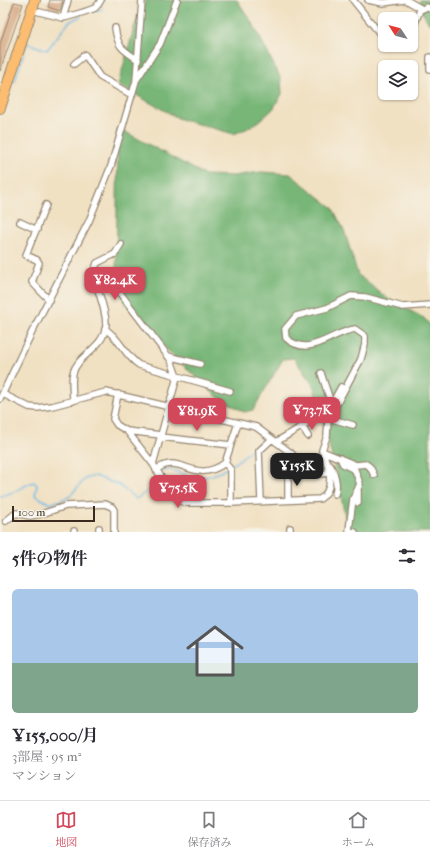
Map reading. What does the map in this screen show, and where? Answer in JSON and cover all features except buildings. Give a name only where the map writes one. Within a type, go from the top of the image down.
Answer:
[{"type":"highway","points":[[1,102],[35,0]]},
{"type":"street","points":[[63,18],[68,0]]},
{"type":"street","points":[[32,10],[68,19],[78,13],[95,8],[101,0]]},
{"type":"street","points":[[142,0],[136,81],[111,166],[92,215],[1,397],[37,408],[73,401],[97,393],[118,394],[238,424],[256,427],[265,432],[274,441],[291,453],[306,470],[319,474],[328,473]]},
{"type":"street","points":[[136,81],[160,44],[177,0]]},
{"type":"street","points":[[353,0],[378,31]]},
{"type":"street","points":[[368,0],[405,0],[422,9]]},
{"type":"street","points":[[418,16],[422,9],[427,7],[430,9]]},
{"type":"street","points":[[116,28],[118,43],[122,49],[138,60]]},
{"type":"street","points":[[74,64],[85,55],[100,77],[132,95]]},
{"type":"street","points":[[430,57],[430,69]]},
{"type":"street","points":[[46,205],[26,255],[37,260],[39,263],[32,282],[49,300]]},
{"type":"street","points":[[20,222],[36,230]]},
{"type":"street","points":[[73,401],[73,374],[75,369],[96,347],[102,338],[105,329],[105,312],[95,280],[92,277],[98,263],[115,254],[121,244]]},
{"type":"street","points":[[95,280],[120,293],[171,360],[177,377],[153,464]]},
{"type":"street","points":[[328,418],[361,359],[365,344],[365,336],[355,330],[348,330],[320,344],[301,346],[290,342],[285,336],[285,329],[289,322],[304,313],[327,308],[351,296],[365,297],[403,307],[430,305]]},
{"type":"street","points":[[105,329],[110,332],[132,360],[139,366],[230,391]]},
{"type":"street","points":[[168,356],[200,364]]},
{"type":"street","points":[[118,394],[113,419],[117,425],[127,431],[153,464],[169,490],[180,501],[187,503],[231,503],[288,499],[313,500],[325,496],[330,486],[327,463],[322,451],[327,436],[330,397],[321,374]]},
{"type":"street","points":[[328,418],[341,388]]},
{"type":"street","points":[[296,404],[308,436]]},
{"type":"street","points":[[262,501],[259,452],[274,441],[304,426],[316,418],[312,404]]},
{"type":"street","points":[[328,418],[353,424]]},
{"type":"street","points":[[231,503],[230,470],[226,463],[238,424]]},
{"type":"street","points":[[127,431],[231,445]]},
{"type":"street","points":[[322,451],[356,465],[366,464],[370,467],[374,474]]},
{"type":"street","points":[[340,458],[343,464],[355,470],[360,484],[353,499],[348,530],[355,532]]},
{"type":"street","points":[[156,470],[164,464],[175,463],[203,472],[215,469],[226,463]]},
{"type":"street","points":[[327,463],[331,466],[335,476],[337,490],[335,494]]},
{"type":"street","points":[[288,475],[288,499]]},
{"type":"street","points":[[358,490],[358,503]]},
{"type":"street","points":[[6,521],[16,512],[30,516],[66,506],[105,504],[112,507],[114,510],[114,532]]},
{"type":"green space","points":[[146,0],[237,0],[254,26],[281,79],[282,94],[273,109],[248,128],[234,134],[180,119],[118,85],[135,25]]},
{"type":"green space","points":[[420,0],[430,0],[430,25],[422,12]]},
{"type":"green space","points":[[118,128],[205,175],[233,176],[261,172],[290,174],[332,207],[344,230],[358,275],[388,299],[424,318],[430,325],[430,532],[348,532],[337,476],[314,387],[294,358],[283,359],[253,410],[244,412],[215,395],[172,355],[126,304],[116,283]]},
{"type":"waterway","points":[[94,11],[102,9]]},
{"type":"waterway","points":[[13,82],[15,81],[27,43],[47,50],[69,22],[81,16]]},
{"type":"waterway","points":[[161,472],[170,469],[188,476],[209,476],[229,467],[264,440]]},
{"type":"waterway","points":[[0,496],[10,494],[34,482],[37,485],[35,495],[50,504],[69,497],[85,479],[95,476],[119,485],[136,499],[151,489],[157,479]]}]
